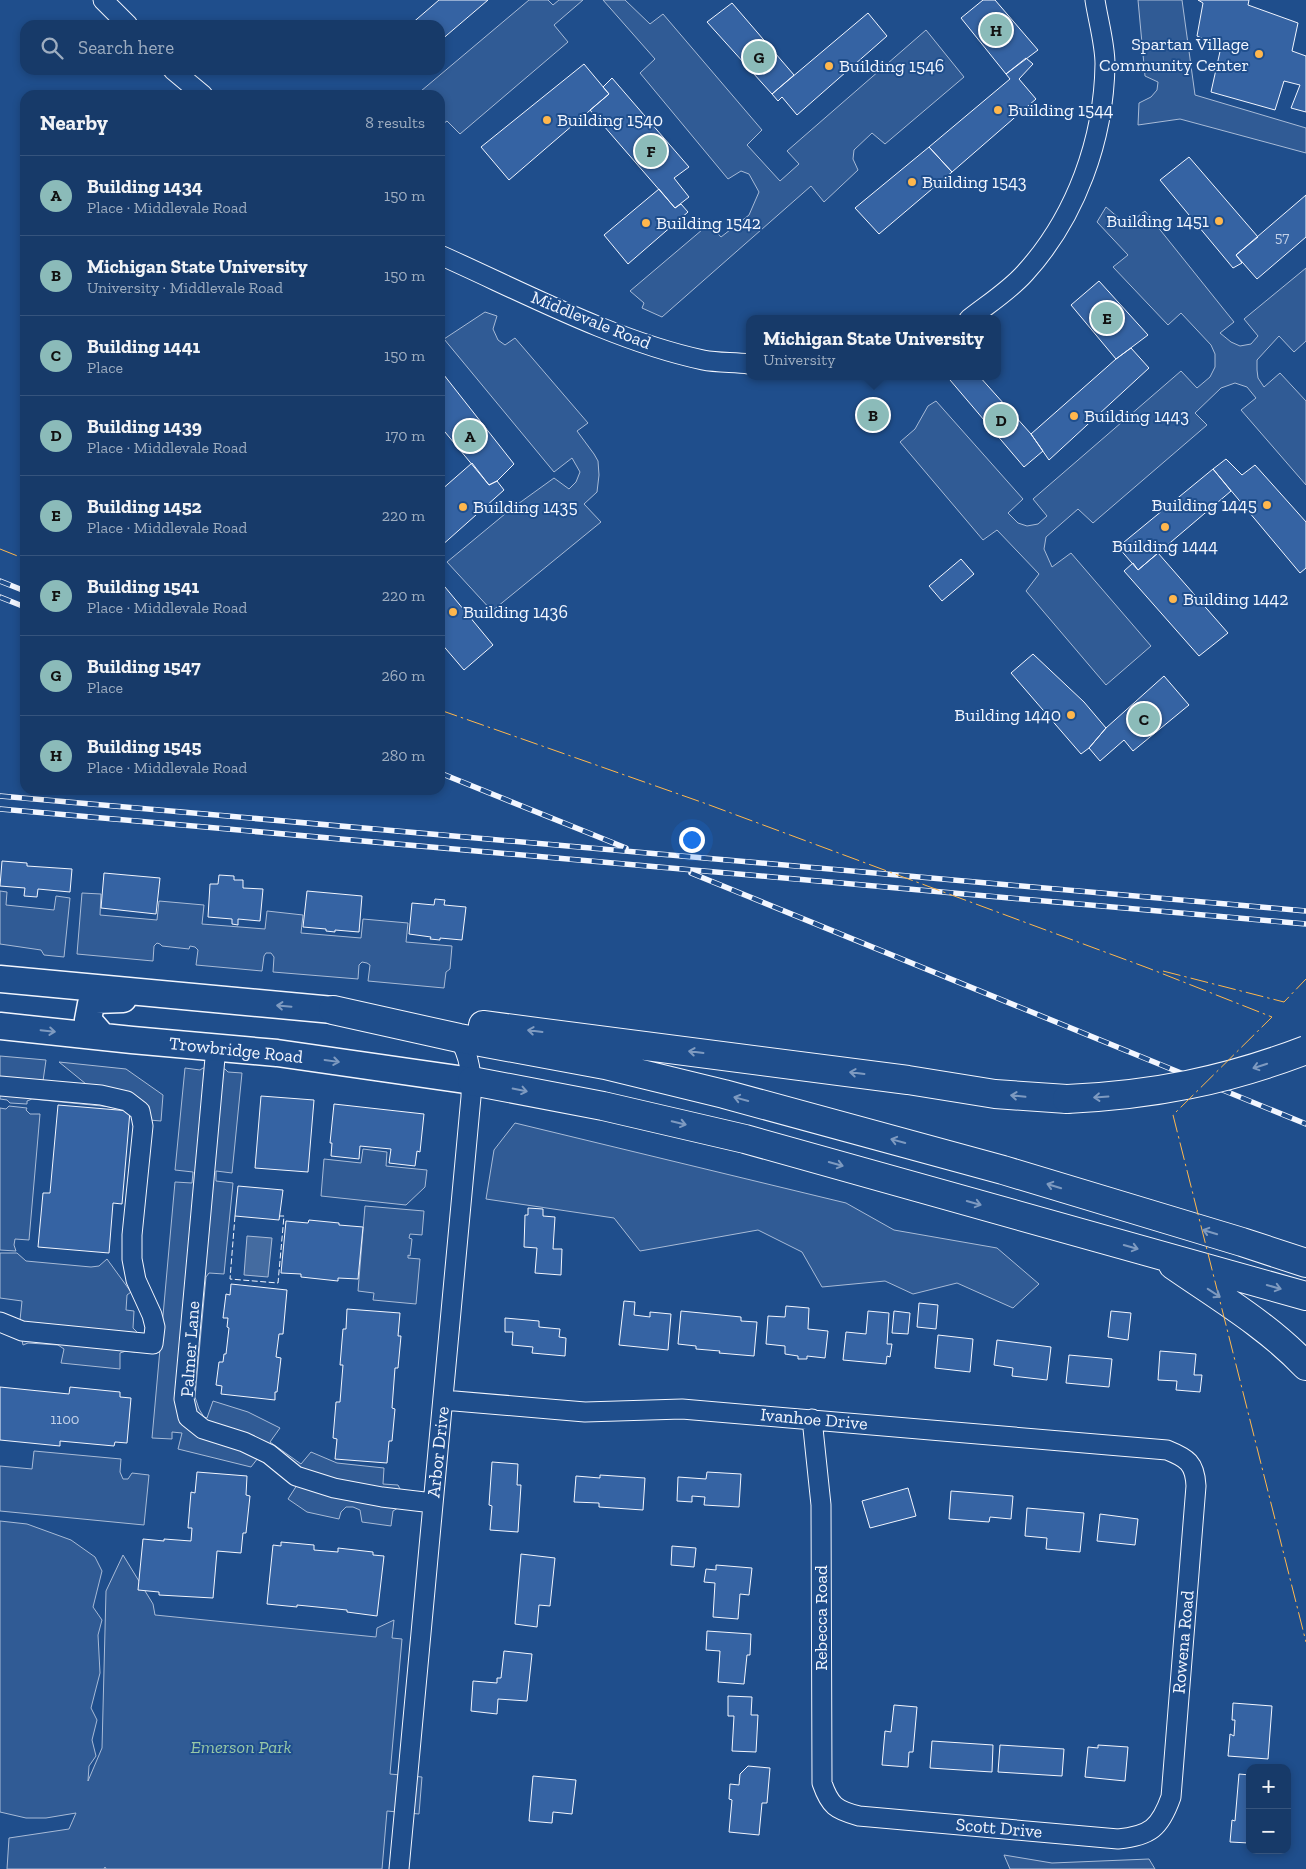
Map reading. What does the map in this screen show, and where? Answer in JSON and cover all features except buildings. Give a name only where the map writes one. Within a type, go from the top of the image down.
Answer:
[{"type":"highway","points":[[333,1010],[459,1038],[605,1064],[724,1094],[1003,1170],[1306,1263]]},
{"type":"highway","points":[[333,1010],[480,1024],[898,1079],[995,1094],[1067,1099],[1106,1097],[1176,1088],[1259,1067],[1306,1050]]},
{"type":"highway","points":[[472,1081],[604,1106],[745,1139],[1306,1296]]},
{"type":"highway","points":[[1232,1274],[1242,1242]]},
{"type":"highway","points":[[1160,1255],[1242,1311],[1274,1336],[1306,1366]]},
{"type":"street","points":[[103,0],[123,20]]},
{"type":"street","points":[[974,315],[1025,273],[1048,244],[1064,218],[1086,171],[1101,114],[1105,62],[1095,0]]},
{"type":"street","points":[[179,75],[197,90]]},
{"type":"street","name":"Middlevale Road","points":[[445,258],[572,314],[638,340],[705,360],[746,364]]},
{"type":"street","points":[[0,978],[333,1010]]},
{"type":"street","points":[[0,991],[54,984]]},
{"type":"street","points":[[102,1036],[88,1020],[89,1007],[96,1000],[206,999]]},
{"type":"street","name":"Trowbridge Road","points":[[0,1026],[277,1053],[472,1081]]},
{"type":"street","name":"Arbor Drive","points":[[399,1869],[472,1081],[468,1058],[459,1038]]},
{"type":"street","name":"Palmer Lane","points":[[216,1047],[184,1399],[188,1417],[202,1429],[244,1442],[270,1454],[296,1476],[334,1488],[382,1497],[432,1502]]},
{"type":"street","points":[[0,1086],[101,1095],[127,1101],[140,1111],[143,1126],[132,1235],[132,1259],[136,1280],[152,1315],[155,1327],[153,1344],[22,1332],[0,1322]]},
{"type":"street","name":"Ivanhoe Drive","points":[[443,1400],[584,1412],[682,1409],[1167,1450],[1184,1457]]},
{"type":"street","name":"Rebecca Road","points":[[812,1419],[821,1505],[822,1783],[828,1798],[841,1811]]},
{"type":"street","name":"Rowena Road","points":[[1155,1827],[1165,1814],[1171,1797],[1196,1486],[1196,1471],[1184,1457]]},
{"type":"street","name":"Scott Drive","points":[[841,1811],[859,1816],[1118,1839],[1138,1837],[1155,1827]]},
{"type":"shaded area","points":[[529,0],[548,0],[553,5],[559,0],[583,0],[554,25],[568,42],[460,134],[447,121],[445,122],[445,90],[422,90],[440,75],[445,75],[445,71]]},
{"type":"shaded area","points":[[603,0],[625,0],[650,24],[663,14],[762,130],[747,145],[780,181],[799,164],[787,151],[926,30],[964,77],[885,144],[872,133],[854,150],[853,159],[858,170],[824,202],[811,186],[662,317],[642,308],[644,303],[630,291],[709,224],[721,237],[749,215],[759,192],[749,174],[741,171],[728,179],[640,73],[655,59]]},
{"type":"shaded area","points":[[1138,0],[1182,0],[1195,95],[1306,128],[1306,153],[1180,119],[1138,125],[1139,103],[1151,97],[1157,90],[1158,82],[1145,76]]},
{"type":"shaded area","points":[[1106,207],[1127,225],[1145,211],[1234,322],[1220,333],[1231,342],[1240,346],[1251,344],[1258,336],[1244,319],[1306,268],[1306,341],[1294,352],[1279,336],[1257,360],[1257,370],[1258,378],[1264,387],[1280,373],[1306,401],[1306,485],[1241,410],[1256,398],[1247,387],[1235,383],[1221,388],[1195,413],[1207,425],[1093,523],[1078,509],[1046,537],[1044,549],[1052,567],[1071,553],[1151,646],[1106,685],[1026,591],[1039,574],[997,530],[983,540],[900,442],[915,429],[928,406],[936,401],[1023,499],[1008,513],[1018,523],[1027,526],[1038,524],[1047,516],[1033,499],[1181,371],[1197,388],[1210,377],[1215,367],[1215,354],[1211,345],[1181,313],[1168,325],[1113,267],[1128,255],[1097,222]]},
{"type":"shaded area","points":[[485,312],[497,316],[493,329],[498,340],[505,345],[515,338],[588,423],[577,431],[598,461],[597,492],[584,504],[601,522],[492,611],[447,562],[511,509],[554,478],[569,489],[576,482],[580,472],[572,458],[554,472],[445,338]]},
{"type":"shaded area","points":[[0,891],[7,892],[6,905],[54,910],[56,896],[70,898],[64,957],[44,955],[41,950],[0,944]]},
{"type":"shaded area","points":[[82,893],[101,894],[100,915],[157,920],[159,901],[204,905],[202,924],[265,929],[267,911],[303,915],[301,933],[361,938],[363,919],[408,923],[406,942],[452,946],[450,969],[446,972],[444,988],[368,981],[370,965],[362,962],[359,965],[358,979],[273,972],[274,957],[271,953],[266,953],[264,956],[262,971],[196,965],[198,950],[190,946],[189,949],[162,946],[157,943],[154,946],[153,961],[77,954]]},
{"type":"shaded area","points":[[0,1056],[46,1060],[43,1081],[86,1084],[59,1062],[126,1069],[163,1095],[161,1121],[137,1119],[131,1109],[32,1099],[27,1101],[27,1104],[10,1103],[7,1100],[0,1099]]},
{"type":"shaded area","points":[[185,1068],[200,1070],[203,1068],[225,1069],[228,1072],[242,1073],[232,1173],[216,1171],[216,1181],[233,1183],[224,1274],[209,1273],[206,1277],[195,1397],[199,1409],[204,1417],[207,1418],[213,1401],[248,1412],[280,1428],[270,1442],[301,1464],[311,1452],[337,1463],[384,1468],[383,1484],[398,1485],[400,1489],[398,1508],[393,1511],[391,1526],[362,1522],[360,1510],[353,1507],[346,1507],[341,1512],[339,1519],[307,1512],[288,1499],[297,1485],[258,1458],[251,1467],[178,1449],[182,1433],[172,1432],[172,1439],[152,1438],[175,1182],[192,1183],[193,1172],[175,1170]]},
{"type":"shaded area","points":[[9,1106],[27,1108],[26,1110],[30,1114],[40,1114],[29,1240],[15,1239],[16,1251],[0,1250],[0,1108],[6,1109]]},
{"type":"shaded area","points":[[515,1123],[846,1203],[894,1230],[997,1248],[1039,1284],[1013,1308],[957,1283],[913,1294],[885,1281],[822,1287],[802,1252],[758,1230],[640,1251],[614,1218],[486,1199],[494,1150]]},
{"type":"shaded area","points":[[363,1149],[387,1152],[386,1166],[427,1170],[425,1187],[406,1205],[321,1196],[324,1159],[361,1163]]},
{"type":"shaded area","points":[[365,1206],[424,1211],[422,1235],[410,1234],[409,1238],[412,1239],[410,1256],[408,1255],[408,1258],[420,1259],[416,1304],[373,1300],[374,1293],[358,1291]]},
{"type":"shaded area","points":[[247,1236],[272,1238],[268,1277],[244,1275]]},
{"type":"shaded area","points":[[0,1253],[17,1253],[26,1261],[91,1267],[99,1266],[107,1259],[131,1292],[127,1295],[126,1310],[134,1311],[133,1328],[137,1332],[135,1352],[126,1351],[120,1353],[120,1369],[61,1363],[64,1349],[58,1345],[28,1343],[23,1345],[18,1322],[20,1320],[22,1301],[0,1298]]},
{"type":"shaded area","points":[[34,1451],[121,1459],[120,1472],[123,1479],[128,1479],[132,1473],[149,1475],[144,1525],[0,1511],[0,1466],[32,1469]]},
{"type":"shaded area","name":"Emerson Park","points":[[0,1521],[27,1524],[71,1540],[95,1557],[102,1571],[93,1607],[102,1620],[98,1635],[100,1673],[91,1708],[97,1720],[92,1740],[96,1756],[89,1766],[88,1781],[102,1748],[106,1591],[123,1555],[153,1604],[155,1615],[376,1637],[377,1628],[394,1620],[392,1638],[402,1639],[390,1774],[422,1777],[419,1814],[387,1811],[382,1869],[106,1869],[105,1867],[104,1869],[7,1869],[9,1838],[69,1829],[76,1813],[46,1818],[26,1818],[0,1812]]},
{"type":"shaded area","points":[[1004,1855],[1052,1863],[1149,1859],[1155,1869],[1010,1869]]},
{"type":"railway","points":[[0,581],[20,589]]},
{"type":"railway","points":[[0,597],[20,605]]},
{"type":"railway","points":[[445,775],[626,848]]},
{"type":"railway","points":[[0,796],[1306,911]]},
{"type":"railway","points":[[0,809],[1306,924]]},
{"type":"railway","points":[[691,873],[1306,1124]]},
{"type":"fence","points":[[235,1216],[230,1279],[278,1283],[284,1216],[280,1216]]},
{"type":"power","points":[[0,549],[20,557]]},
{"type":"power","points":[[445,712],[704,803],[1148,968],[1272,1017],[1173,1115],[1306,1642]]},
{"type":"power","points":[[1163,971],[1284,1002],[1306,979]]},
{"type":"place","name":"Building 1545","points":[[996,30]]},
{"type":"place","name":"Spartan Village Community Center","points":[[1259,54]]},
{"type":"place","name":"Building 1547","points":[[759,57]]},
{"type":"place","name":"Building 1546","points":[[829,66]]},
{"type":"place","name":"Building 1544","points":[[998,110]]},
{"type":"place","name":"Building 1540","points":[[547,120]]},
{"type":"place","name":"Building 1541","points":[[651,151]]},
{"type":"place","name":"Building 1543","points":[[912,182]]},
{"type":"place","name":"Building 1451","points":[[1219,221]]},
{"type":"place","name":"Building 1542","points":[[646,223]]},
{"type":"place","name":"Building 1452","points":[[1107,318]]},
{"type":"place","name":"Michigan State University","points":[[873,415]]},
{"type":"place","name":"Building 1443","points":[[1074,416]]},
{"type":"place","name":"Building 1439","points":[[1001,420]]},
{"type":"place","name":"Building 1434","points":[[470,436]]},
{"type":"place","name":"Building 1445","points":[[1267,505]]},
{"type":"place","name":"Building 1435","points":[[463,507]]},
{"type":"place","name":"Building 1444","points":[[1165,527]]},
{"type":"place","name":"Building 1442","points":[[1173,599]]},
{"type":"place","name":"Building 1436","points":[[453,612]]},
{"type":"place","name":"Building 1440","points":[[1071,715]]},
{"type":"place","name":"Building 1441","points":[[1144,719]]}]
